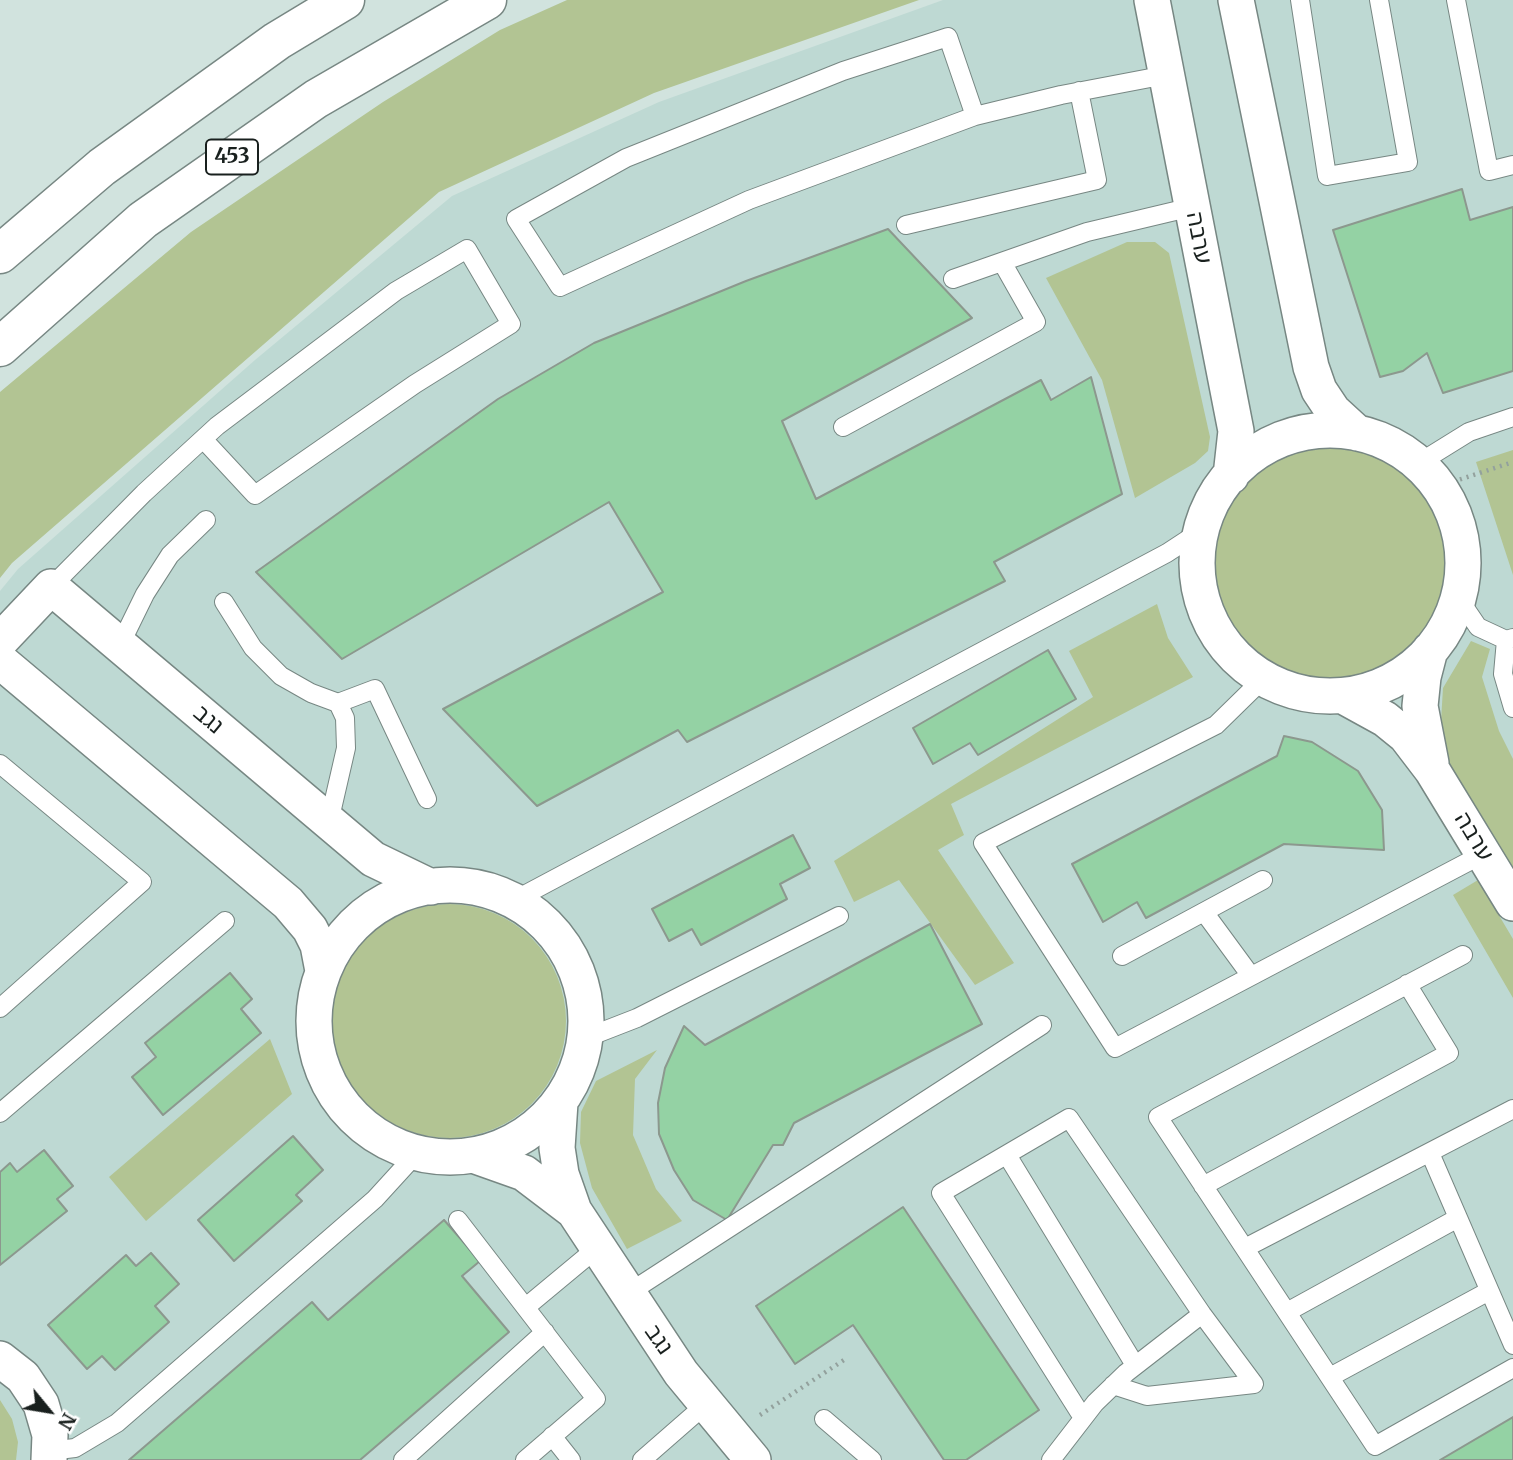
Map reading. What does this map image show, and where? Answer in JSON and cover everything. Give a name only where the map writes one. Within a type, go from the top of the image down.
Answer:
[{"type":"main road","points":[[0,254],[102,167],[277,41],[345,0]]},
{"type":"main road","name":"453","points":[[0,347],[143,220],[316,99],[486,0]]},
{"type":"street","name":"ערבה","points":[[1152,0],[1236,431],[1231,476]]},
{"type":"street","points":[[1236,0],[1311,367],[1319,390],[1333,411],[1357,433]]},
{"type":"street","points":[[1342,429],[1380,439],[1430,475],[1458,521],[1464,560],[1459,599],[1443,635],[1418,664],[1386,685],[1345,696],[1303,695],[1262,680],[1230,653],[1207,617],[1196,575],[1199,532],[1216,493],[1244,460],[1274,441],[1307,431],[1342,429]]},
{"type":"street","points":[[0,641],[51,587]]},
{"type":"street","name":"נגב","points":[[51,587],[373,859],[431,887]]},
{"type":"street","name":"ערבה","points":[[1430,650],[1423,677],[1420,706],[1433,770]]},
{"type":"street","points":[[0,661],[288,903],[310,929],[318,945],[323,971]]},
{"type":"street","name":"ערבה","points":[[1345,696],[1385,719],[1406,736],[1433,770],[1513,903]]},
{"type":"street","points":[[445,884],[485,888],[513,901],[525,907],[558,936],[579,975],[586,1019],[580,1062],[560,1102],[537,1127],[508,1145],[476,1156],[434,1158],[393,1146],[358,1123],[331,1090],[316,1051],[313,1008],[323,971],[341,937],[369,911],[405,892],[445,884]]},
{"type":"street","name":"נגב","points":[[560,1102],[556,1148],[561,1174],[574,1211],[627,1294],[705,1405],[753,1460]]},
{"type":"street","name":"נגב","points":[[476,1156],[524,1173],[574,1211]]},
{"type":"street","points":[[0,1359],[23,1377],[41,1404],[50,1435],[49,1456]]},
{"type":"lane","points":[[1300,0],[1327,176],[1408,162],[1379,0]]},
{"type":"lane","points":[[1456,0],[1489,172],[1513,165]]},
{"type":"lane","points":[[975,116],[948,37],[843,71],[626,158],[516,219],[560,287],[749,200],[975,116],[1079,91],[1166,75]]},
{"type":"lane","points":[[906,225],[1097,180],[1079,91]]},
{"type":"lane","points":[[953,279],[1087,232],[1192,207]]},
{"type":"lane","points":[[51,587],[144,493],[203,439],[396,291],[467,249],[511,324],[405,390],[255,495],[203,439]]},
{"type":"lane","points":[[843,427],[1036,322],[1002,262]]},
{"type":"lane","points":[[1430,475],[1469,432],[1513,417]]},
{"type":"lane","points":[[120,645],[145,594],[170,555],[206,520]]},
{"type":"lane","points":[[513,901],[1167,553],[1199,532]]},
{"type":"lane","points":[[1459,599],[1478,626],[1510,639],[1503,674],[1505,691],[1513,708]]},
{"type":"lane","points":[[224,602],[253,648],[281,676],[338,703],[375,689],[427,799]]},
{"type":"lane","points":[[1262,680],[1216,725],[984,844],[1115,1048],[1483,854]]},
{"type":"lane","points":[[328,822],[346,748],[345,718],[338,703]]},
{"type":"lane","points":[[0,764],[142,882],[0,1008]]},
{"type":"lane","points":[[1122,956],[1263,880]]},
{"type":"lane","points":[[1204,912],[1251,976]]},
{"type":"lane","points":[[583,1039],[637,1018],[839,916]]},
{"type":"lane","points":[[0,1112],[225,921]]},
{"type":"lane","points":[[1463,955],[1158,1116],[1375,1446],[1513,1368]]},
{"type":"lane","points":[[1203,1186],[1449,1053],[1407,985]]},
{"type":"lane","points":[[627,1294],[1042,1025]]},
{"type":"lane","points":[[1245,1248],[1513,1109]]},
{"type":"lane","points":[[1083,1418],[941,1193],[1069,1118],[1202,1314],[1254,1384],[1147,1396],[1113,1385]]},
{"type":"lane","points":[[49,1456],[75,1448],[117,1423],[375,1199],[417,1153]]},
{"type":"lane","points":[[1430,1153],[1513,1345]]},
{"type":"lane","points":[[1007,1154],[1135,1365]]},
{"type":"lane","points":[[1287,1312],[1458,1218]]},
{"type":"lane","points":[[458,1220],[596,1399],[525,1460]]},
{"type":"lane","points":[[526,1307],[597,1248]]},
{"type":"lane","points":[[1330,1377],[1489,1291]]},
{"type":"lane","points":[[1051,1460],[1113,1385],[1202,1314]]},
{"type":"lane","points":[[403,1460],[545,1332]]},
{"type":"lane","points":[[642,1460],[705,1405]]},
{"type":"lane","points":[[824,1419],[872,1460]]},
{"type":"lane","points":[[552,1436],[571,1460]]},
{"type":"path","points":[[1430,475],[1513,462]]},
{"type":"path","points":[[730,1434],[847,1358]]},
{"type":"shaded area","points":[[943,0],[1513,0],[1513,1460],[0,1460],[0,591],[18,569],[255,360],[452,196],[659,102]]},
{"type":"green space","points":[[567,0],[919,0],[654,93],[439,192],[12,563],[0,578],[0,392],[191,232],[383,102],[500,30]]},
{"type":"green space","points":[[1127,242],[1155,242],[1169,253],[1210,437],[1208,451],[1195,463],[1135,498],[1102,380],[1046,278]]},
{"type":"green space","points":[[1329,446],[1374,455],[1394,466],[1419,489],[1437,518],[1446,563],[1437,608],[1426,628],[1403,653],[1374,671],[1329,680],[1284,671],[1264,660],[1239,637],[1221,608],[1212,563],[1221,518],[1232,498],[1255,473],[1284,455]]},
{"type":"green space","points":[[1513,450],[1513,575],[1476,462]]},
{"type":"green space","points":[[1157,604],[1168,638],[1193,677],[951,804],[964,835],[938,850],[1014,963],[975,985],[899,880],[854,902],[834,861],[1093,697],[1069,651]]},
{"type":"green space","points":[[1471,641],[1490,649],[1482,677],[1499,731],[1513,759],[1513,874],[1449,769],[1441,721],[1443,688]]},
{"type":"green space","points":[[1478,880],[1513,939],[1513,998],[1453,895]]},
{"type":"green space","points":[[449,904],[494,913],[514,924],[539,947],[557,976],[566,1021],[557,1066],[546,1086],[523,1111],[494,1129],[449,1138],[404,1129],[384,1118],[359,1095],[341,1066],[332,1021],[341,976],[352,956],[375,931],[404,913]]},
{"type":"green space","points":[[270,1039],[292,1094],[146,1221],[109,1177]]},
{"type":"green space","points":[[657,1050],[635,1079],[633,1135],[656,1189],[682,1221],[627,1249],[592,1188],[580,1143],[581,1112],[596,1081]]},
{"type":"green space","points":[[0,1400],[12,1419],[18,1442],[16,1460],[0,1460]]},
{"type":"building","points":[[1462,189],[1470,220],[1513,207],[1513,371],[1443,393],[1427,353],[1403,371],[1380,377],[1333,230]]},
{"type":"building","points":[[888,229],[972,318],[782,421],[816,499],[1041,380],[1051,400],[1091,377],[1122,494],[994,562],[1005,581],[687,742],[678,730],[537,806],[443,709],[663,592],[609,502],[342,659],[256,572],[498,399],[594,343],[746,281]]},
{"type":"building","points":[[1048,650],[1076,699],[978,755],[970,743],[933,764],[913,728]]},
{"type":"building","points":[[1284,736],[1312,742],[1358,771],[1382,810],[1384,850],[1284,844],[1146,918],[1137,902],[1103,922],[1072,864],[1277,756]]},
{"type":"building","points":[[793,835],[810,868],[780,884],[787,899],[701,945],[692,929],[669,941],[652,909]]},
{"type":"building","points":[[930,924],[982,1024],[794,1123],[783,1145],[773,1145],[727,1220],[693,1200],[674,1170],[659,1134],[658,1103],[665,1068],[684,1026],[705,1045]]},
{"type":"building","points":[[230,973],[252,999],[241,1009],[261,1033],[163,1115],[132,1077],[156,1057],[145,1043]]},
{"type":"building","points":[[293,1136],[323,1170],[296,1195],[302,1201],[234,1261],[198,1220]]},
{"type":"building","points":[[44,1150],[73,1186],[57,1199],[67,1211],[0,1265],[0,1172],[10,1163],[17,1172]]},
{"type":"building","points":[[903,1207],[1039,1410],[966,1460],[944,1460],[853,1325],[795,1364],[756,1306]]},
{"type":"building","points":[[444,1220],[480,1261],[462,1276],[509,1332],[360,1460],[129,1460],[312,1302],[328,1320]]},
{"type":"building","points":[[151,1253],[179,1284],[155,1306],[169,1322],[115,1370],[102,1356],[87,1369],[48,1325],[126,1255],[136,1266]]},
{"type":"building","points":[[1513,1417],[1513,1460],[1440,1460]]}]
